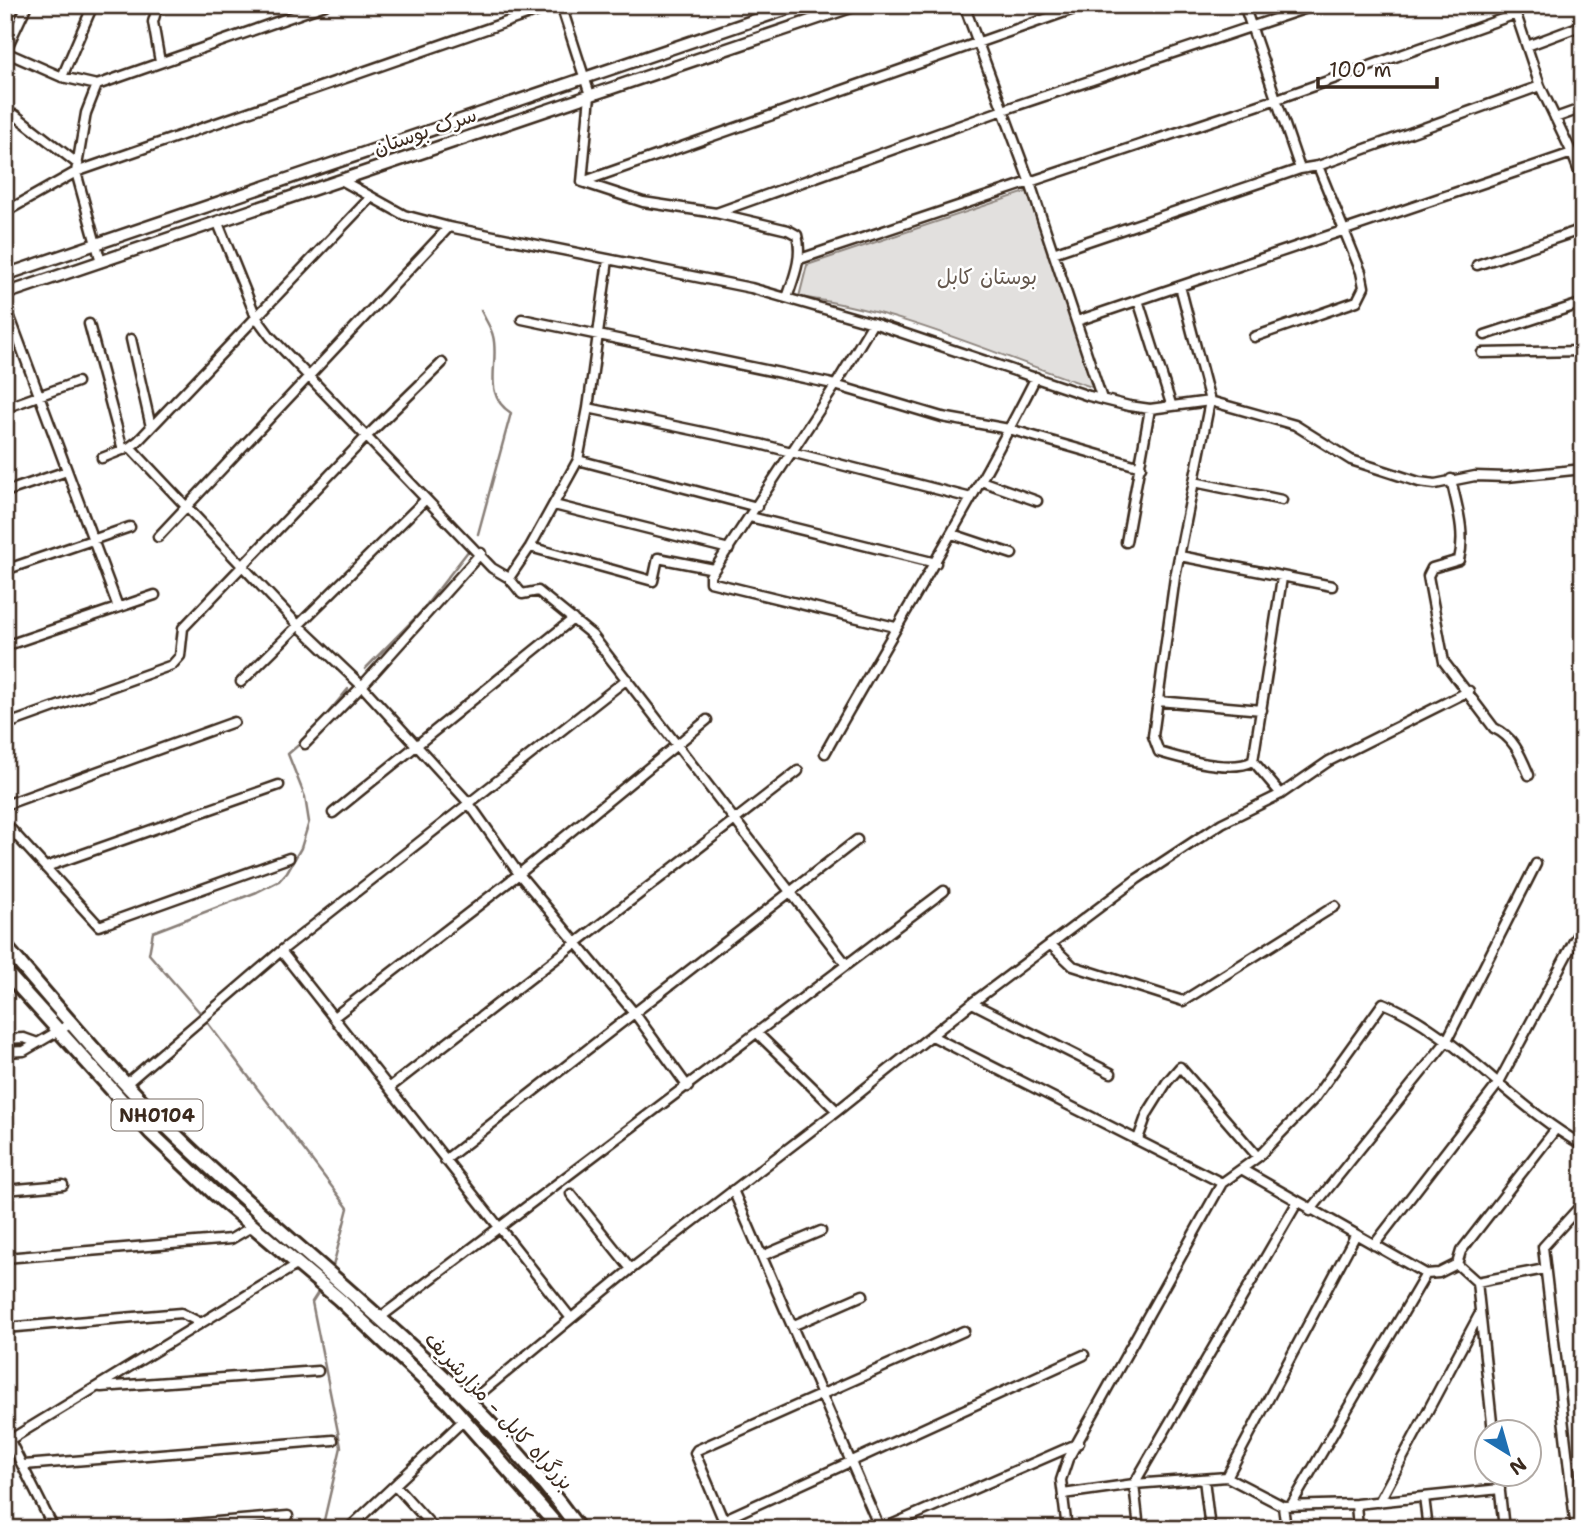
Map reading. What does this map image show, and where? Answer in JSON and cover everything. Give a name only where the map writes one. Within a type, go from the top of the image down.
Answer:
[{"type":"highway","name":"NH0104","points":[[5,947],[126,1084],[163,1121]]},
{"type":"highway","name":"NH0104","points":[[5,971],[151,1133],[299,1264]]},
{"type":"highway","points":[[151,1133],[163,1121]]},
{"type":"highway","name":"بزرگراه کابل - مزارشریف","points":[[163,1121],[253,1207],[386,1320],[466,1398],[579,1529]]},
{"type":"highway","name":"بزرگراه کابل - مزارشریف","points":[[299,1264],[465,1419],[560,1529]]},
{"type":"highway","points":[[378,1335],[386,1320]]},
{"type":"highway","points":[[450,1404],[466,1398]]},
{"type":"street","points":[[27,5],[5,52],[62,76],[97,85],[325,5]]},
{"type":"street","points":[[62,76],[93,5]]},
{"type":"street","points":[[158,5],[153,22],[160,62]]},
{"type":"street","points":[[5,212],[77,168],[555,5]]},
{"type":"street","points":[[561,5],[590,95],[582,182]]},
{"type":"street","name":"سرک بوستان","points":[[5,275],[799,5]]},
{"type":"street","name":"سرک بوستان","points":[[5,294],[857,5]]},
{"type":"street","points":[[964,5],[1030,183],[1102,399]]},
{"type":"street","points":[[582,182],[1085,5]]},
{"type":"street","points":[[1244,5],[1300,169]]},
{"type":"street","points":[[716,213],[1003,110],[1316,5]]},
{"type":"street","points":[[1513,5],[1540,86],[1583,182]]},
{"type":"street","points":[[800,259],[1277,99],[1516,14]]},
{"type":"street","points":[[1527,46],[1583,25]]},
{"type":"street","points":[[97,85],[86,113],[77,168],[101,262]]},
{"type":"street","points":[[1053,253],[1300,169],[1318,166],[1540,86]]},
{"type":"street","points":[[1555,118],[1583,108]]},
{"type":"street","points":[[15,115],[77,168]]},
{"type":"street","points":[[1077,321],[1343,233],[1572,153]]},
{"type":"street","points":[[1254,337],[1357,301],[1364,287],[1361,272],[1318,166]]},
{"type":"street","points":[[341,180],[404,215],[449,228],[506,237],[787,298],[873,323],[1102,399],[1150,409],[1171,404],[1210,401],[1295,425],[1351,460],[1428,484],[1583,469]]},
{"type":"street","points":[[582,182],[643,202],[716,213],[788,230],[797,236],[800,259],[787,298]]},
{"type":"street","points":[[102,458],[127,449],[151,427],[370,198]]},
{"type":"street","points":[[218,223],[256,317],[426,499],[481,553],[492,568],[509,578],[522,594],[538,591],[592,635],[846,964]]},
{"type":"street","points":[[158,537],[449,228]]},
{"type":"street","points":[[1477,265],[1583,229]]},
{"type":"street","points":[[509,578],[530,547],[578,460],[589,408],[596,334],[608,260]]},
{"type":"street","points":[[1180,286],[1210,401],[1180,556],[1153,736],[1159,752],[1185,760],[1243,765],[1253,761]]},
{"type":"street","points":[[1138,300],[1171,404]]},
{"type":"street","points":[[1485,335],[1583,303]]},
{"type":"street","points":[[5,304],[118,607]]},
{"type":"street","points":[[522,319],[835,386],[942,417],[1009,429],[1141,467]]},
{"type":"street","points":[[873,323],[757,507],[714,569],[710,582],[895,627]]},
{"type":"street","points":[[89,324],[127,449],[417,744],[468,802],[519,873],[636,1015],[688,1087]]},
{"type":"street","points":[[5,335],[15,331]]},
{"type":"street","points":[[131,339],[151,427]]},
{"type":"street","points":[[1482,353],[1583,351]]},
{"type":"street","points":[[5,725],[172,665],[180,656],[183,628],[367,436],[442,363]]},
{"type":"street","points":[[825,753],[895,627],[936,563],[1036,377]]},
{"type":"street","points":[[5,408],[77,382]]},
{"type":"street","points":[[589,408],[760,444],[790,454],[971,498]]},
{"type":"street","points":[[1126,542],[1150,409]]},
{"type":"street","points":[[578,460],[757,507]]},
{"type":"street","points":[[5,492],[67,471]]},
{"type":"street","points":[[1451,480],[1463,530],[1459,560],[1432,568],[1428,576],[1444,662],[1469,691],[1494,728],[1504,733],[1518,749],[1530,775]]},
{"type":"street","points":[[981,481],[1037,500]]},
{"type":"street","points":[[1194,482],[1282,500]]},
{"type":"street","points":[[241,682],[426,499]]},
{"type":"street","points":[[554,505],[729,549]]},
{"type":"street","points":[[750,517],[936,563]]},
{"type":"street","points":[[5,570],[131,527]]},
{"type":"street","points":[[952,534],[1012,554]]},
{"type":"street","points":[[530,547],[653,581],[658,558],[714,569]]},
{"type":"street","points":[[305,744],[362,686],[481,553]]},
{"type":"street","points":[[1180,556],[1332,586]]},
{"type":"street","points":[[1253,761],[1282,578]]},
{"type":"street","points":[[5,646],[155,595]]},
{"type":"street","points":[[333,813],[573,619]]},
{"type":"street","points":[[126,1084],[281,951],[627,679]]},
{"type":"street","points":[[466,1398],[838,1111],[972,1003],[1137,879],[1222,823],[1281,794],[1329,761],[1469,691]]},
{"type":"street","points":[[1158,701],[1262,710]]},
{"type":"street","points":[[334,1017],[519,873],[707,720]]},
{"type":"street","points":[[5,805],[234,722]]},
{"type":"street","points":[[1253,761],[1281,794]]},
{"type":"street","points":[[389,1088],[734,817],[798,771]]},
{"type":"street","points":[[46,867],[279,785]]},
{"type":"street","points":[[5,823],[99,926],[289,858]]},
{"type":"street","points":[[445,1160],[636,1015],[857,840]]},
{"type":"street","points":[[1310,1211],[1446,1042],[1536,864]]},
{"type":"street","points":[[386,1320],[498,1229],[944,891]]},
{"type":"street","points":[[1049,944],[1073,966],[1183,1001],[1335,906]]},
{"type":"street","points":[[1374,1245],[1498,1084],[1583,924]]},
{"type":"street","points":[[281,951],[570,1317]]},
{"type":"street","points":[[972,1003],[1111,1073]]},
{"type":"street","points":[[1067,1529],[1061,1480],[1068,1459],[1222,1183],[1258,1157],[1314,1099],[1383,1003],[1395,1006],[1446,1042],[1555,1130],[1583,1145]]},
{"type":"street","points":[[5,1052],[24,1051],[72,1024]]},
{"type":"street","points":[[757,1033],[838,1111]]},
{"type":"street","points":[[932,1036],[1222,1183]]},
{"type":"street","points":[[5,1039],[24,1038],[38,1043]]},
{"type":"street","points":[[1138,1139],[1147,1114],[1180,1067],[1258,1157]]},
{"type":"street","points":[[1243,1170],[1310,1211],[1426,1274],[1439,1273],[1457,1264],[1461,1251],[1555,1130]]},
{"type":"street","points":[[5,1190],[63,1185]]},
{"type":"street","points":[[733,1190],[881,1529],[1079,1443]]},
{"type":"street","points":[[572,1194],[631,1269]]},
{"type":"street","points":[[1139,1529],[1134,1484],[1297,1203]]},
{"type":"street","points":[[1576,1529],[1543,1247],[1583,1204]]},
{"type":"street","points":[[5,1258],[231,1239],[253,1226]]},
{"type":"street","points":[[762,1256],[821,1231]]},
{"type":"street","points":[[1227,1477],[1356,1236]]},
{"type":"street","points":[[54,1529],[8,1435],[100,1387],[299,1264]]},
{"type":"street","points":[[1457,1264],[1477,1282],[1491,1418]]},
{"type":"street","points":[[1477,1282],[1545,1269]]},
{"type":"street","points":[[1286,1529],[1288,1505],[1426,1274]]},
{"type":"street","points":[[792,1326],[863,1296]]},
{"type":"street","points":[[5,1328],[181,1313],[201,1323]]},
{"type":"street","points":[[1379,1502],[1479,1315]]},
{"type":"street","points":[[964,1331],[697,1450],[695,1453],[725,1524],[852,1460],[1084,1355]]},
{"type":"street","points":[[100,1387],[318,1371]]},
{"type":"street","points":[[348,1529],[465,1419]]},
{"type":"street","points":[[24,1465],[333,1440]]},
{"type":"street","points":[[1063,1494],[1134,1484],[1227,1477],[1288,1505],[1356,1504],[1500,1489],[1504,1529]]},
{"type":"street","points":[[1204,1479],[1210,1529]]},
{"type":"street","points":[[395,1485],[435,1529]]},
{"type":"street","points":[[1424,1497],[1428,1529]]},
{"type":"street","points":[[1356,1504],[1358,1529]]},
{"type":"street","points":[[133,1529],[288,1516]]},
{"type":"green space","name":"بوستان کابل","points":[[1029,191],[1098,389],[913,323],[838,303],[799,297],[807,265]]},
{"type":"waterway","points":[[478,534],[511,413],[502,405],[494,387],[495,346],[491,329],[481,310]]},
{"type":"waterway","points":[[365,669],[420,613],[469,550]]},
{"type":"waterway","points":[[312,732],[348,689]]},
{"type":"waterway","points":[[202,1015],[149,954],[153,932],[257,892],[279,881],[287,872],[301,848],[309,822],[305,797],[288,754],[302,742]]},
{"type":"waterway","points":[[207,1022],[348,1208],[332,1270]]},
{"type":"waterway","points":[[321,1288],[312,1302],[341,1447],[322,1529]]}]
